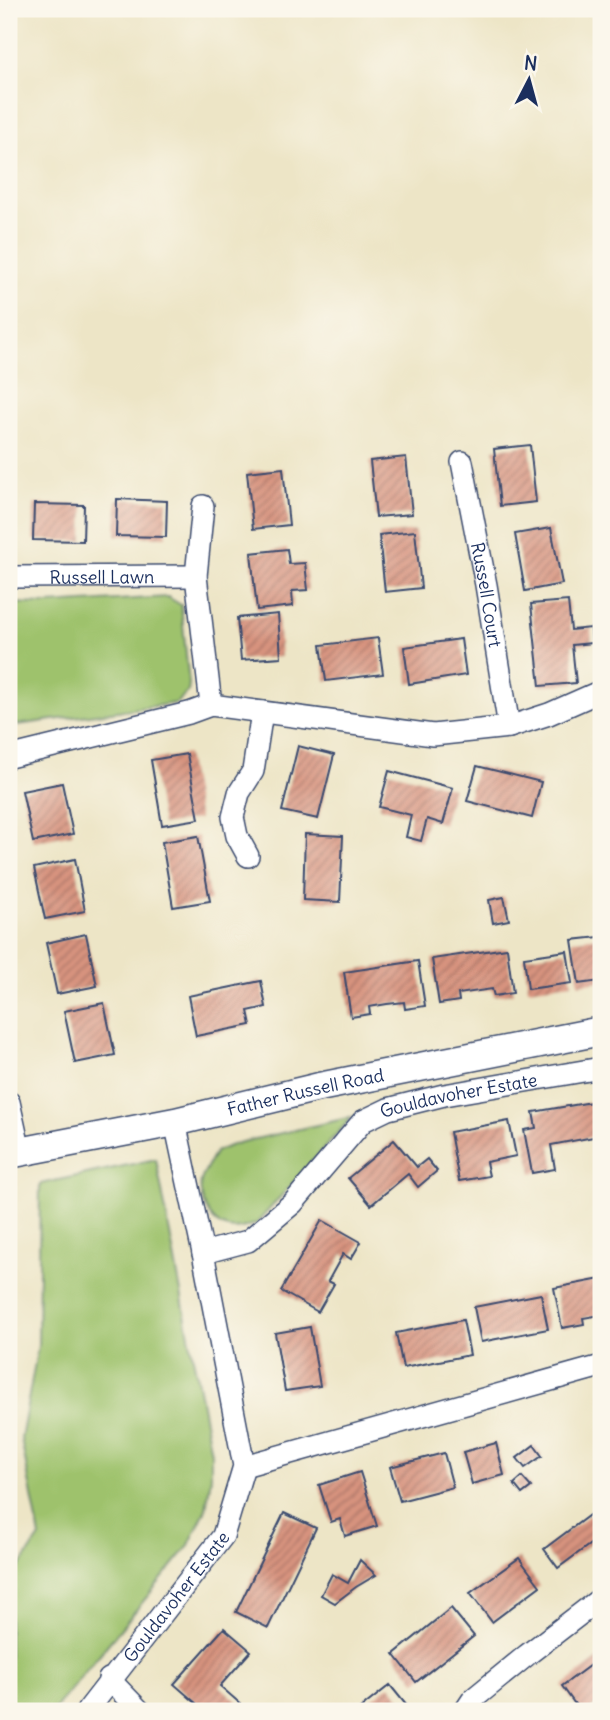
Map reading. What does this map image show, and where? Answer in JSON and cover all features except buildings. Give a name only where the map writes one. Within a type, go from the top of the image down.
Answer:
[{"type":"street","name":"Russell Court","points":[[461,462],[486,585],[509,727]]},
{"type":"street","points":[[203,506],[196,576],[211,705]]},
{"type":"street","name":"Russell Lawn","points":[[9,577],[196,576]]},
{"type":"street","points":[[9,757],[211,705],[433,735],[509,727],[550,714],[601,691]]},
{"type":"street","points":[[248,856],[237,836],[233,817],[239,793],[253,771],[262,712]]},
{"type":"street","name":"Father Russell Road","points":[[15,1153],[175,1122],[319,1087],[601,1031]]},
{"type":"street","name":"Gouldavoher Estate","points":[[203,1253],[248,1241],[293,1203],[363,1121],[375,1115],[388,1109],[444,1095],[601,1068]]},
{"type":"street","points":[[9,1102],[15,1153]]},
{"type":"street","name":"Gouldavoher Estate","points":[[86,1711],[223,1536],[244,1466],[175,1122]]},
{"type":"street","points":[[244,1466],[601,1366]]},
{"type":"street","points":[[464,1711],[473,1699],[601,1598]]},
{"type":"street","points":[[109,1679],[140,1711]]},
{"type":"green space","points":[[168,597],[181,605],[189,684],[188,692],[176,703],[9,726],[9,603],[48,604]]},
{"type":"green space","points":[[352,1117],[257,1223],[241,1228],[227,1228],[210,1216],[202,1198],[200,1184],[216,1151],[238,1143]]},
{"type":"green space","points":[[156,1159],[211,1453],[211,1477],[206,1509],[188,1547],[53,1711],[9,1711],[9,1582],[40,1537],[21,1439],[38,1346],[40,1184]]}]
